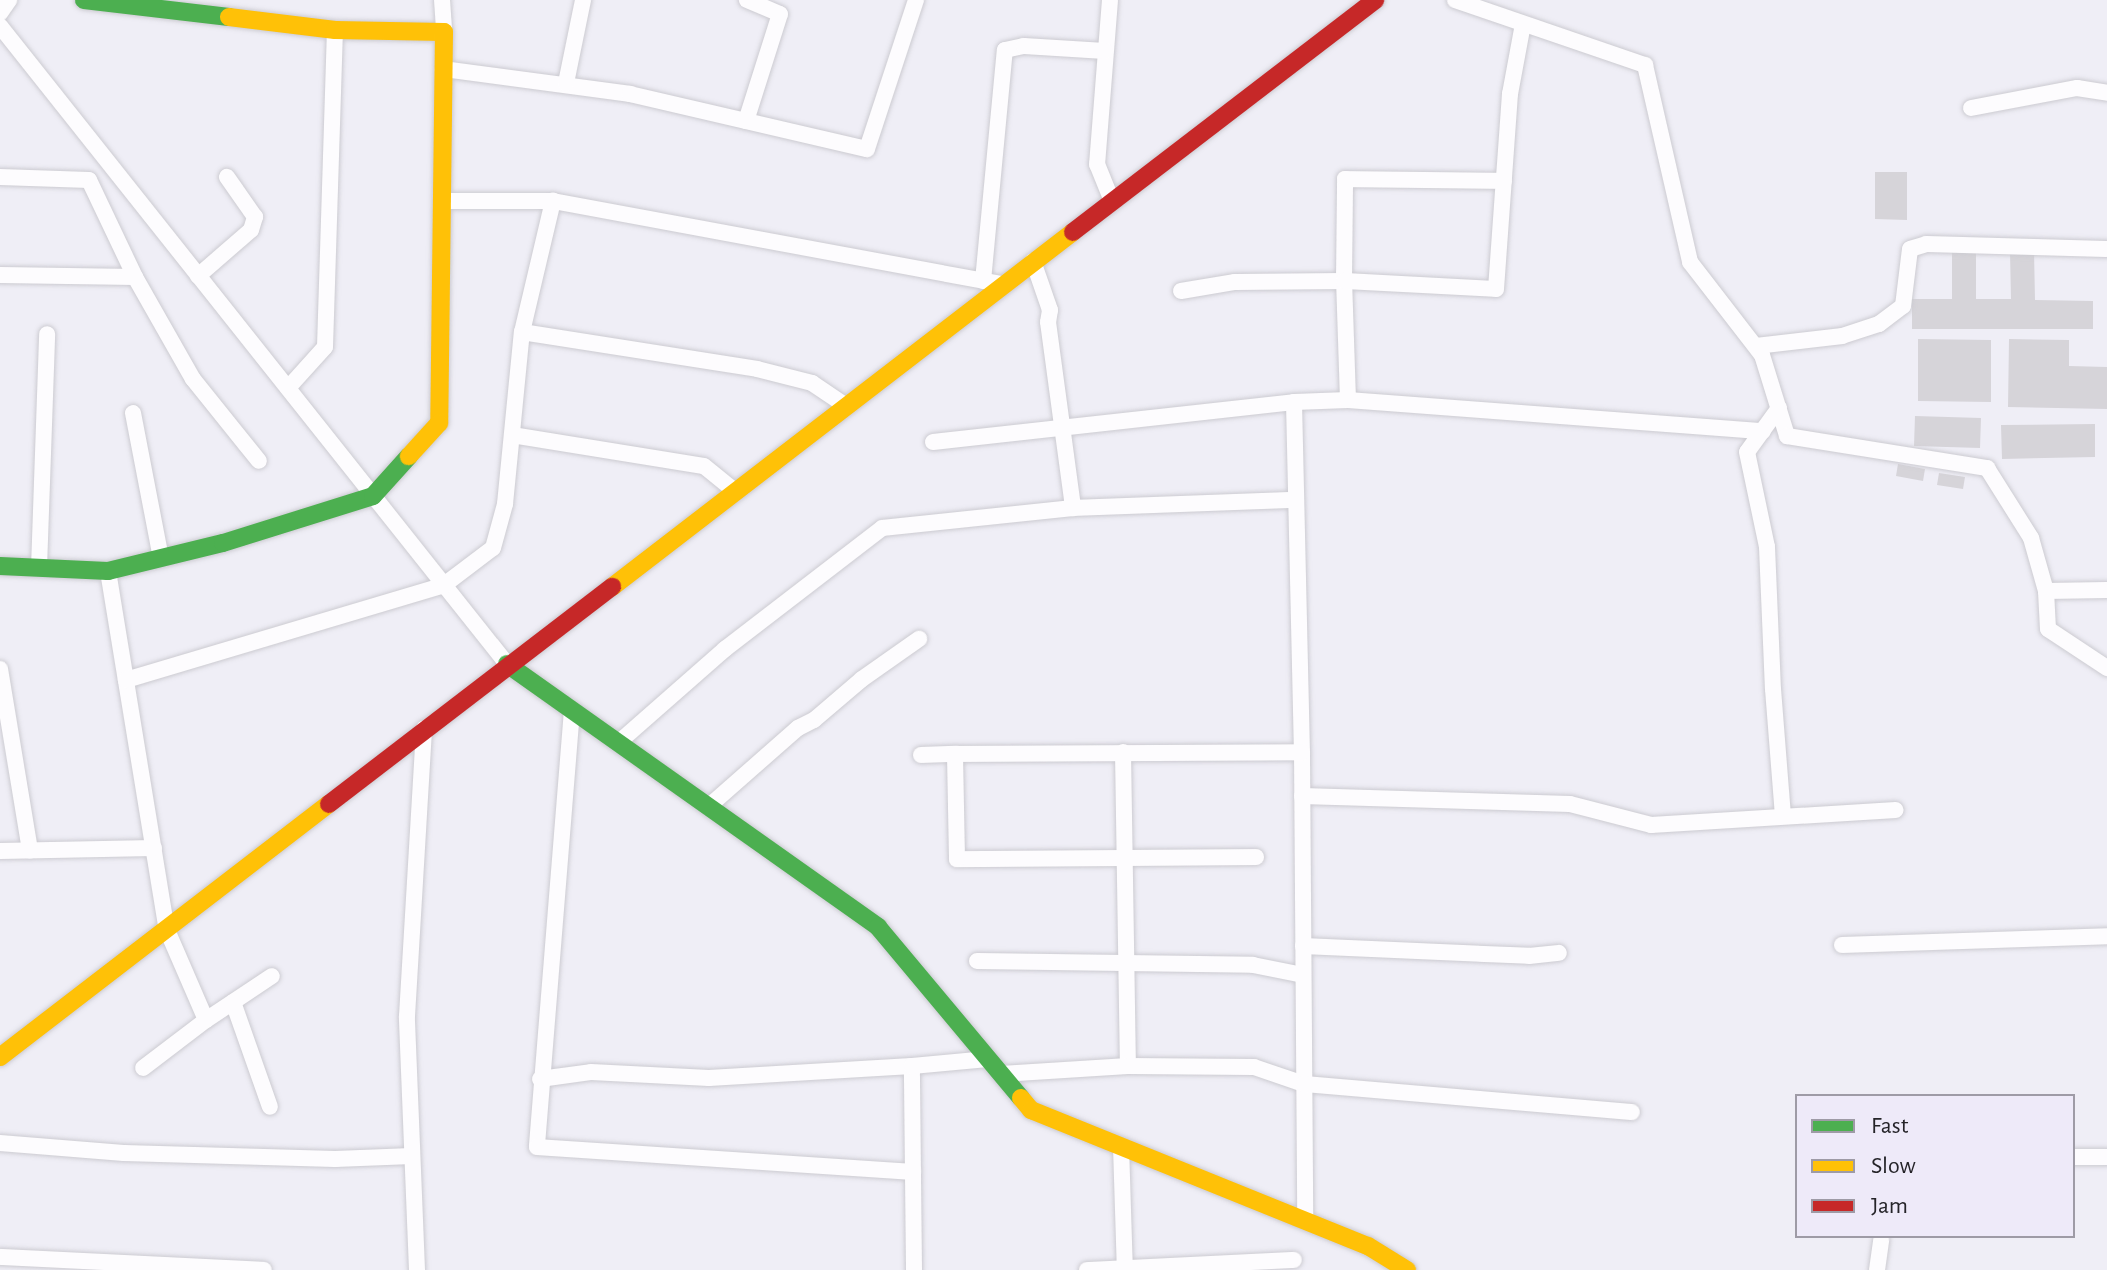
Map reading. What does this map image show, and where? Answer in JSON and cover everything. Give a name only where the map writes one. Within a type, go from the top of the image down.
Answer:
[{"type":"street","points":[[0,13],[9,0]]},
{"type":"street","points":[[84,0],[335,30],[444,32]]},
{"type":"street","points":[[0,566],[108,571],[223,543],[373,496],[439,423],[442,0]]},
{"type":"street","points":[[566,83],[583,0]]},
{"type":"street","points":[[746,121],[782,7],[747,0]]},
{"type":"street","points":[[443,69],[566,83],[867,149],[916,0]]},
{"type":"street","points":[[1110,0],[1097,164],[1112,201]]},
{"type":"street","points":[[0,1057],[507,664],[1375,0]]},
{"type":"street","points":[[1455,0],[1645,65],[1690,262],[1762,355],[1787,436],[1987,468],[2031,538],[2046,591],[2048,629],[2107,668]]},
{"type":"street","points":[[1181,291],[1235,282],[1344,281],[1496,289],[1510,94],[1523,24]]},
{"type":"street","points":[[0,26],[507,664],[878,927],[1031,1110],[1368,1246],[1407,1270]]},
{"type":"street","points":[[288,388],[325,347],[335,30]]},
{"type":"street","points":[[983,281],[1005,50],[1024,46],[1105,51]]},
{"type":"street","points":[[1971,108],[2077,88],[2107,93]]},
{"type":"street","points":[[0,177],[89,180],[135,277],[193,379],[259,461]]},
{"type":"street","points":[[198,276],[251,230],[255,217],[227,177]]},
{"type":"street","points":[[1348,400],[1345,179],[1504,181]]},
{"type":"street","points":[[441,201],[553,201],[1003,284]]},
{"type":"street","points":[[126,680],[444,585],[493,548],[505,504],[522,332],[553,201]]},
{"type":"street","points":[[1756,346],[1842,336],[1879,324],[1903,306],[1910,249],[1926,244],[2107,249]]},
{"type":"street","points":[[1033,261],[1050,310],[1048,322],[1073,508]]},
{"type":"street","points":[[0,275],[135,277]]},
{"type":"street","points":[[522,332],[757,369],[812,383],[845,405]]},
{"type":"street","points":[[39,568],[47,334]]},
{"type":"street","points":[[933,442],[1294,402],[1348,400],[1763,431]]},
{"type":"street","points":[[1294,402],[1302,752],[1305,1220]]},
{"type":"street","points":[[1779,408],[1747,452],[1767,547],[1773,689],[1783,815]]},
{"type":"street","points":[[133,413],[161,558]]},
{"type":"street","points":[[512,435],[704,466],[734,490]]},
{"type":"street","points":[[618,743],[725,649],[882,528],[1073,508],[1295,500]]},
{"type":"street","points":[[108,571],[167,930],[206,1020]]},
{"type":"street","points":[[2046,591],[2107,590]]},
{"type":"street","points":[[708,807],[798,728],[814,720],[862,679],[919,639]]},
{"type":"street","points":[[0,669],[30,851]]},
{"type":"street","points":[[572,710],[540,1079],[537,1147],[913,1172]]},
{"type":"street","points":[[417,1270],[407,1016],[424,729]]},
{"type":"street","points":[[1123,752],[1128,1066]]},
{"type":"street","points":[[921,755],[1302,752]]},
{"type":"street","points":[[955,754],[957,859],[1256,857]]},
{"type":"street","points":[[1302,796],[1570,804],[1651,825],[1896,810]]},
{"type":"street","points":[[0,851],[154,848]]},
{"type":"street","points":[[1842,945],[2107,936]]},
{"type":"street","points":[[1303,946],[1529,956],[1559,953]]},
{"type":"street","points":[[977,961],[1253,965],[1303,975]]},
{"type":"street","points":[[143,1068],[206,1020],[272,976]]},
{"type":"street","points":[[233,1002],[270,1107]]},
{"type":"street","points":[[540,1079],[591,1072],[709,1078],[988,1059]]},
{"type":"street","points":[[912,1066],[914,1270]]},
{"type":"street","points":[[1001,1074],[1128,1066],[1254,1067],[1304,1084],[1632,1112]]},
{"type":"street","points":[[0,1143],[124,1153],[335,1159],[412,1156]]},
{"type":"street","points":[[1121,1146],[1125,1269]]},
{"type":"street","points":[[2075,1157],[2107,1157]]},
{"type":"street","points":[[1877,1270],[1881,1240]]},
{"type":"street","points":[[0,1257],[264,1270]]},
{"type":"street","points":[[1087,1270],[1294,1260]]},
{"type":"building","points":[[1875,172],[1907,172],[1907,220],[1875,219]]},
{"type":"building","points":[[1952,249],[1976,249],[1976,299],[2011,299],[2010,252],[2034,251],[2035,300],[2093,301],[2093,329],[1912,329],[1912,299],[1952,299]]},
{"type":"building","points":[[1918,339],[1991,340],[1991,402],[1918,401]]},
{"type":"building","points":[[2009,339],[2069,340],[2069,366],[2107,367],[2107,409],[2008,407]]},
{"type":"building","points":[[1915,416],[1981,418],[1980,448],[1914,446]]},
{"type":"building","points":[[2095,424],[2095,457],[2002,459],[2001,425]]},
{"type":"building","points":[[1898,464],[1925,469],[1923,481],[1896,476]]},
{"type":"building","points":[[1939,473],[1965,477],[1963,489],[1937,485]]},
{"type":"traffic: fast","points":[[84,0],[229,17]]},
{"type":"traffic: fast","points":[[0,566],[108,571],[223,543],[373,496],[409,456]]},
{"type":"traffic: fast","points":[[507,664],[878,927],[1021,1098]]},
{"type":"traffic: slow","points":[[229,17],[335,30],[444,32],[439,423],[409,456]]},
{"type":"traffic: slow","points":[[612,587],[1073,232]]},
{"type":"traffic: slow","points":[[0,1057],[329,804]]},
{"type":"traffic: slow","points":[[1021,1098],[1031,1110],[1368,1246],[1407,1270]]},
{"type":"traffic: jam","points":[[1073,232],[1375,0]]},
{"type":"traffic: jam","points":[[329,804],[612,587]]}]
